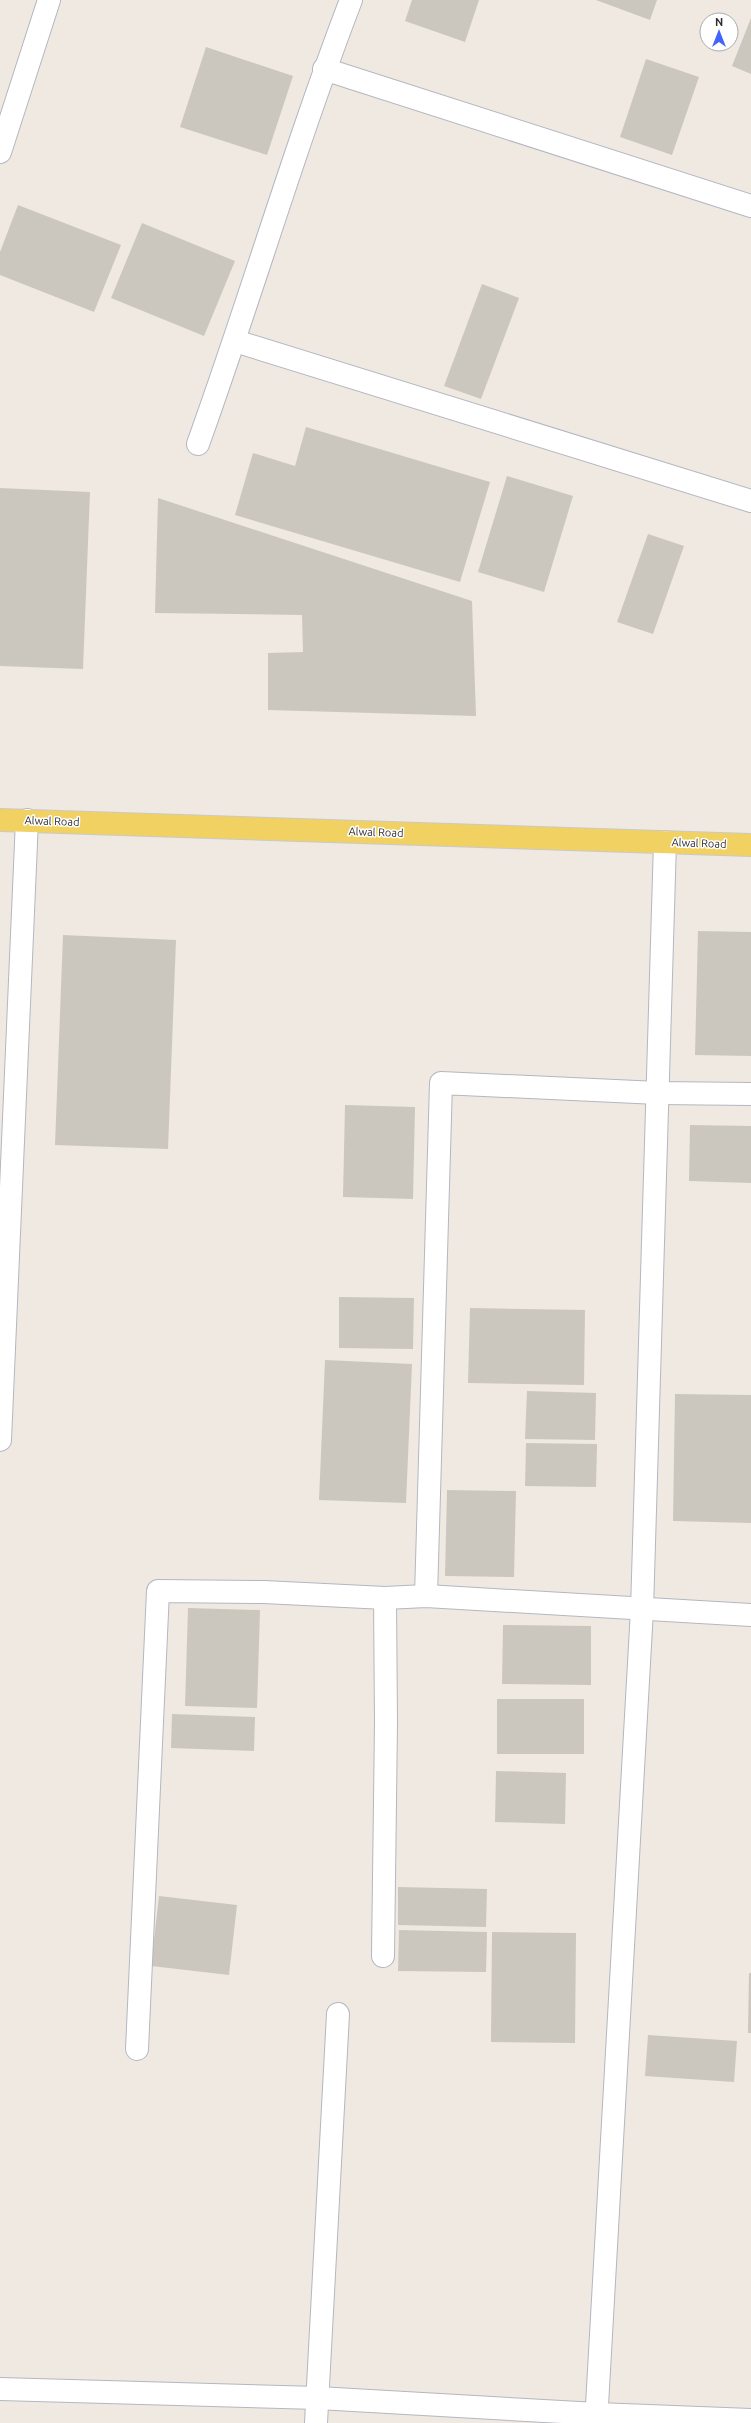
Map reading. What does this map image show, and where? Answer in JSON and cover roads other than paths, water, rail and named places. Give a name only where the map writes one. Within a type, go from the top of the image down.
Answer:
[{"type":"main road","name":"Alwal Road","points":[[0,820],[751,845]]},
{"type":"street","points":[[0,152],[49,0]]},
{"type":"street","points":[[198,444],[235,341],[324,69],[351,0]]},
{"type":"street","points":[[324,69],[751,206]]},
{"type":"street","points":[[235,341],[751,501]]},
{"type":"street","points":[[0,1440],[27,820]]},
{"type":"street","points":[[597,2419],[642,1610],[665,842]]},
{"type":"street","points":[[426,1596],[441,1083],[658,1093],[751,1094]]},
{"type":"street","points":[[137,2049],[158,1591],[264,1592],[385,1598],[426,1596],[642,1610],[751,1615]]},
{"type":"street","points":[[383,1956],[386,1723],[385,1598]]},
{"type":"street","points":[[316,2423],[338,2014]]},
{"type":"street","points":[[0,2389],[318,2398],[597,2419],[751,2420]]}]
